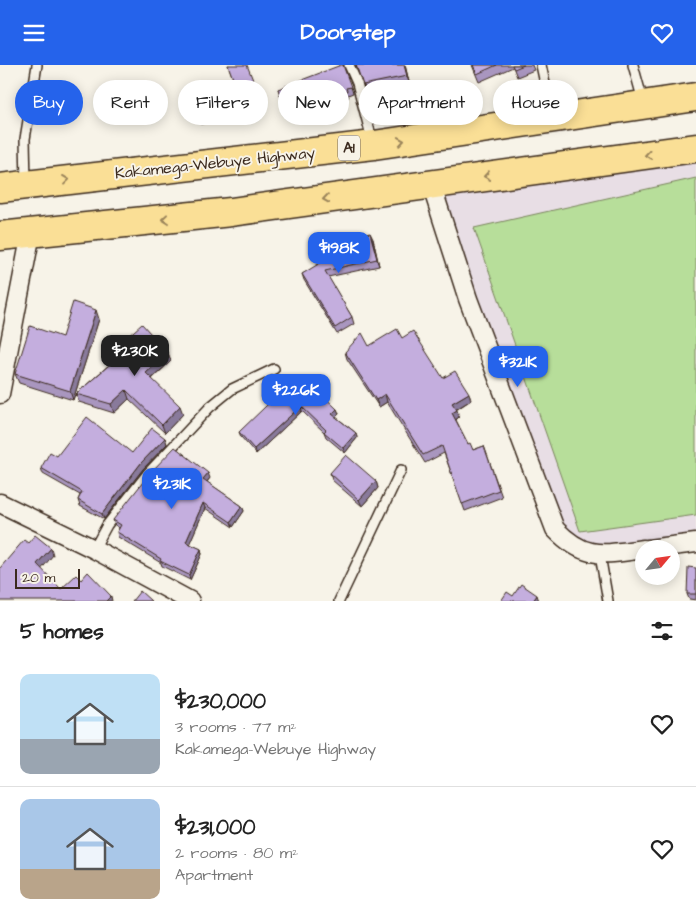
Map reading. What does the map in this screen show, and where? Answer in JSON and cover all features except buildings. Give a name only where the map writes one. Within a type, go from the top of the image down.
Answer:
[{"type":"highway","name":"Kakamega-Webuye Highway","points":[[578,114],[696,97]]},
{"type":"highway","name":"Kakamega-Webuye Highway","points":[[13,186],[374,145],[507,125]]},
{"type":"highway","points":[[0,236],[231,212],[696,148]]},
{"type":"street","points":[[431,184],[468,299],[555,529],[570,545],[600,555],[635,550]]},
{"type":"street","points":[[0,394],[31,233]]},
{"type":"street","points":[[0,503],[94,549],[190,601]]},
{"type":"street","points":[[680,545],[696,543]]},
{"type":"lane","points":[[13,186],[25,139],[37,65]]},
{"type":"lane","points":[[349,65],[357,83],[374,145]]},
{"type":"lane","points":[[541,65],[544,80]]},
{"type":"lane","points":[[634,65],[644,105]]},
{"type":"lane","points":[[94,549],[107,525],[148,473],[190,427],[232,389],[274,369]]},
{"type":"lane","points":[[338,601],[401,470]]},
{"type":"lane","points":[[600,555],[608,601]]},
{"type":"shaded area","points":[[696,154],[696,540],[635,540],[635,546],[588,550],[563,528],[434,187]]},
{"type":"green space","points":[[696,178],[696,515],[580,531],[474,228]]}]
